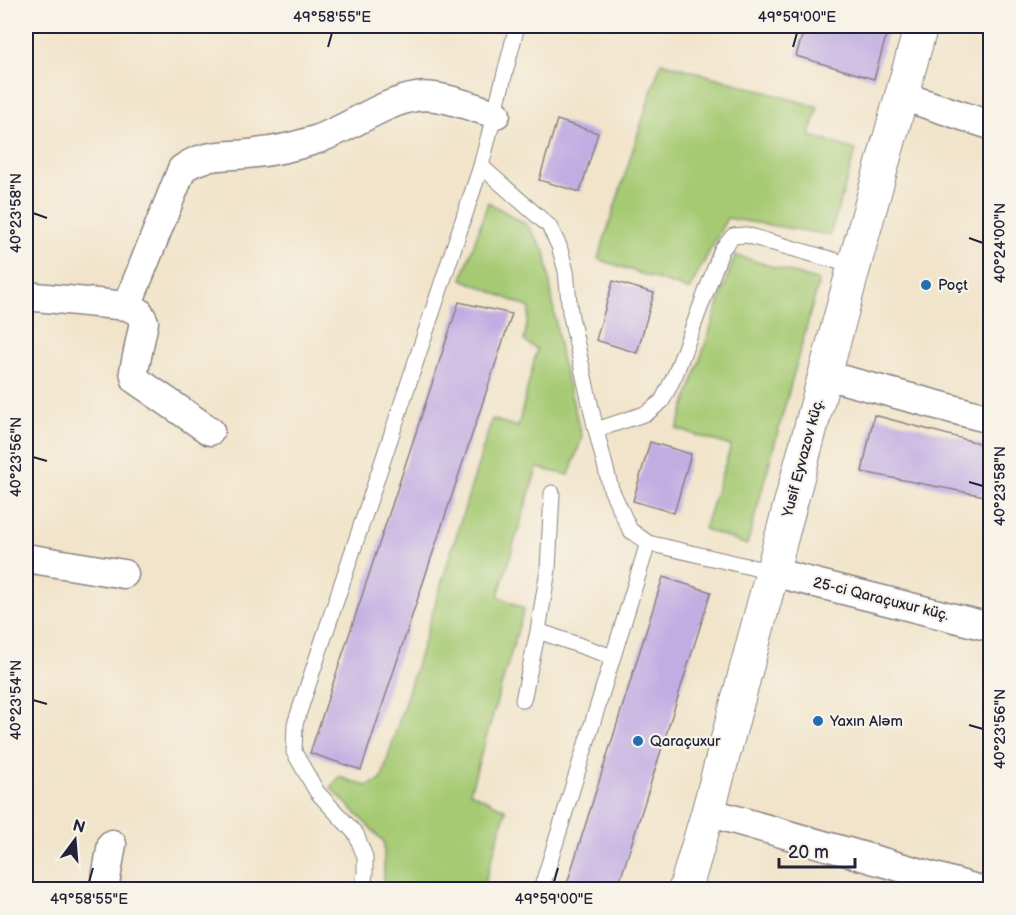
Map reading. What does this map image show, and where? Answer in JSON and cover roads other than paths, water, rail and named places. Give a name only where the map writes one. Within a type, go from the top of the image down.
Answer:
[{"type":"street","name":"Yusif Eyvazov küç.","points":[[685,890],[921,26]]},
{"type":"street","points":[[127,306],[182,169],[192,161],[207,157],[256,154],[316,140],[397,102],[416,97],[432,96],[496,114]]},
{"type":"street","points":[[902,96],[990,125]]},
{"type":"street","points":[[26,296],[127,306],[139,312],[144,322],[134,370],[136,380],[210,431]]},
{"type":"street","points":[[825,375],[990,418]]},
{"type":"street","points":[[26,558],[124,574]]},
{"type":"street","name":"25-ci Qaraçuxur küç.","points":[[772,572],[990,627]]},
{"type":"street","points":[[708,812],[980,890]]},
{"type":"street","points":[[104,890],[112,844]]},
{"type":"lane","points":[[362,890],[365,874],[364,857],[356,834],[318,792],[294,752],[295,724],[481,166],[517,26]]},
{"type":"lane","points":[[481,166],[549,226],[559,246],[566,272],[570,312],[580,363],[596,430],[619,510],[630,530],[648,543],[772,572]]},
{"type":"lane","points":[[596,430],[647,413],[662,401],[675,375],[722,249],[733,236],[746,236],[854,266]]},
{"type":"lane","points":[[523,700],[548,570],[552,493]]},
{"type":"lane","points":[[541,890],[648,543]]},
{"type":"lane","points":[[538,631],[613,657]]},
{"type":"place","name":"Poçt","points":[[926,285]]},
{"type":"place","name":"Yaxın Aləm","points":[[818,721]]},
{"type":"place","name":"Qaraçuxur","points":[[638,741]]}]
